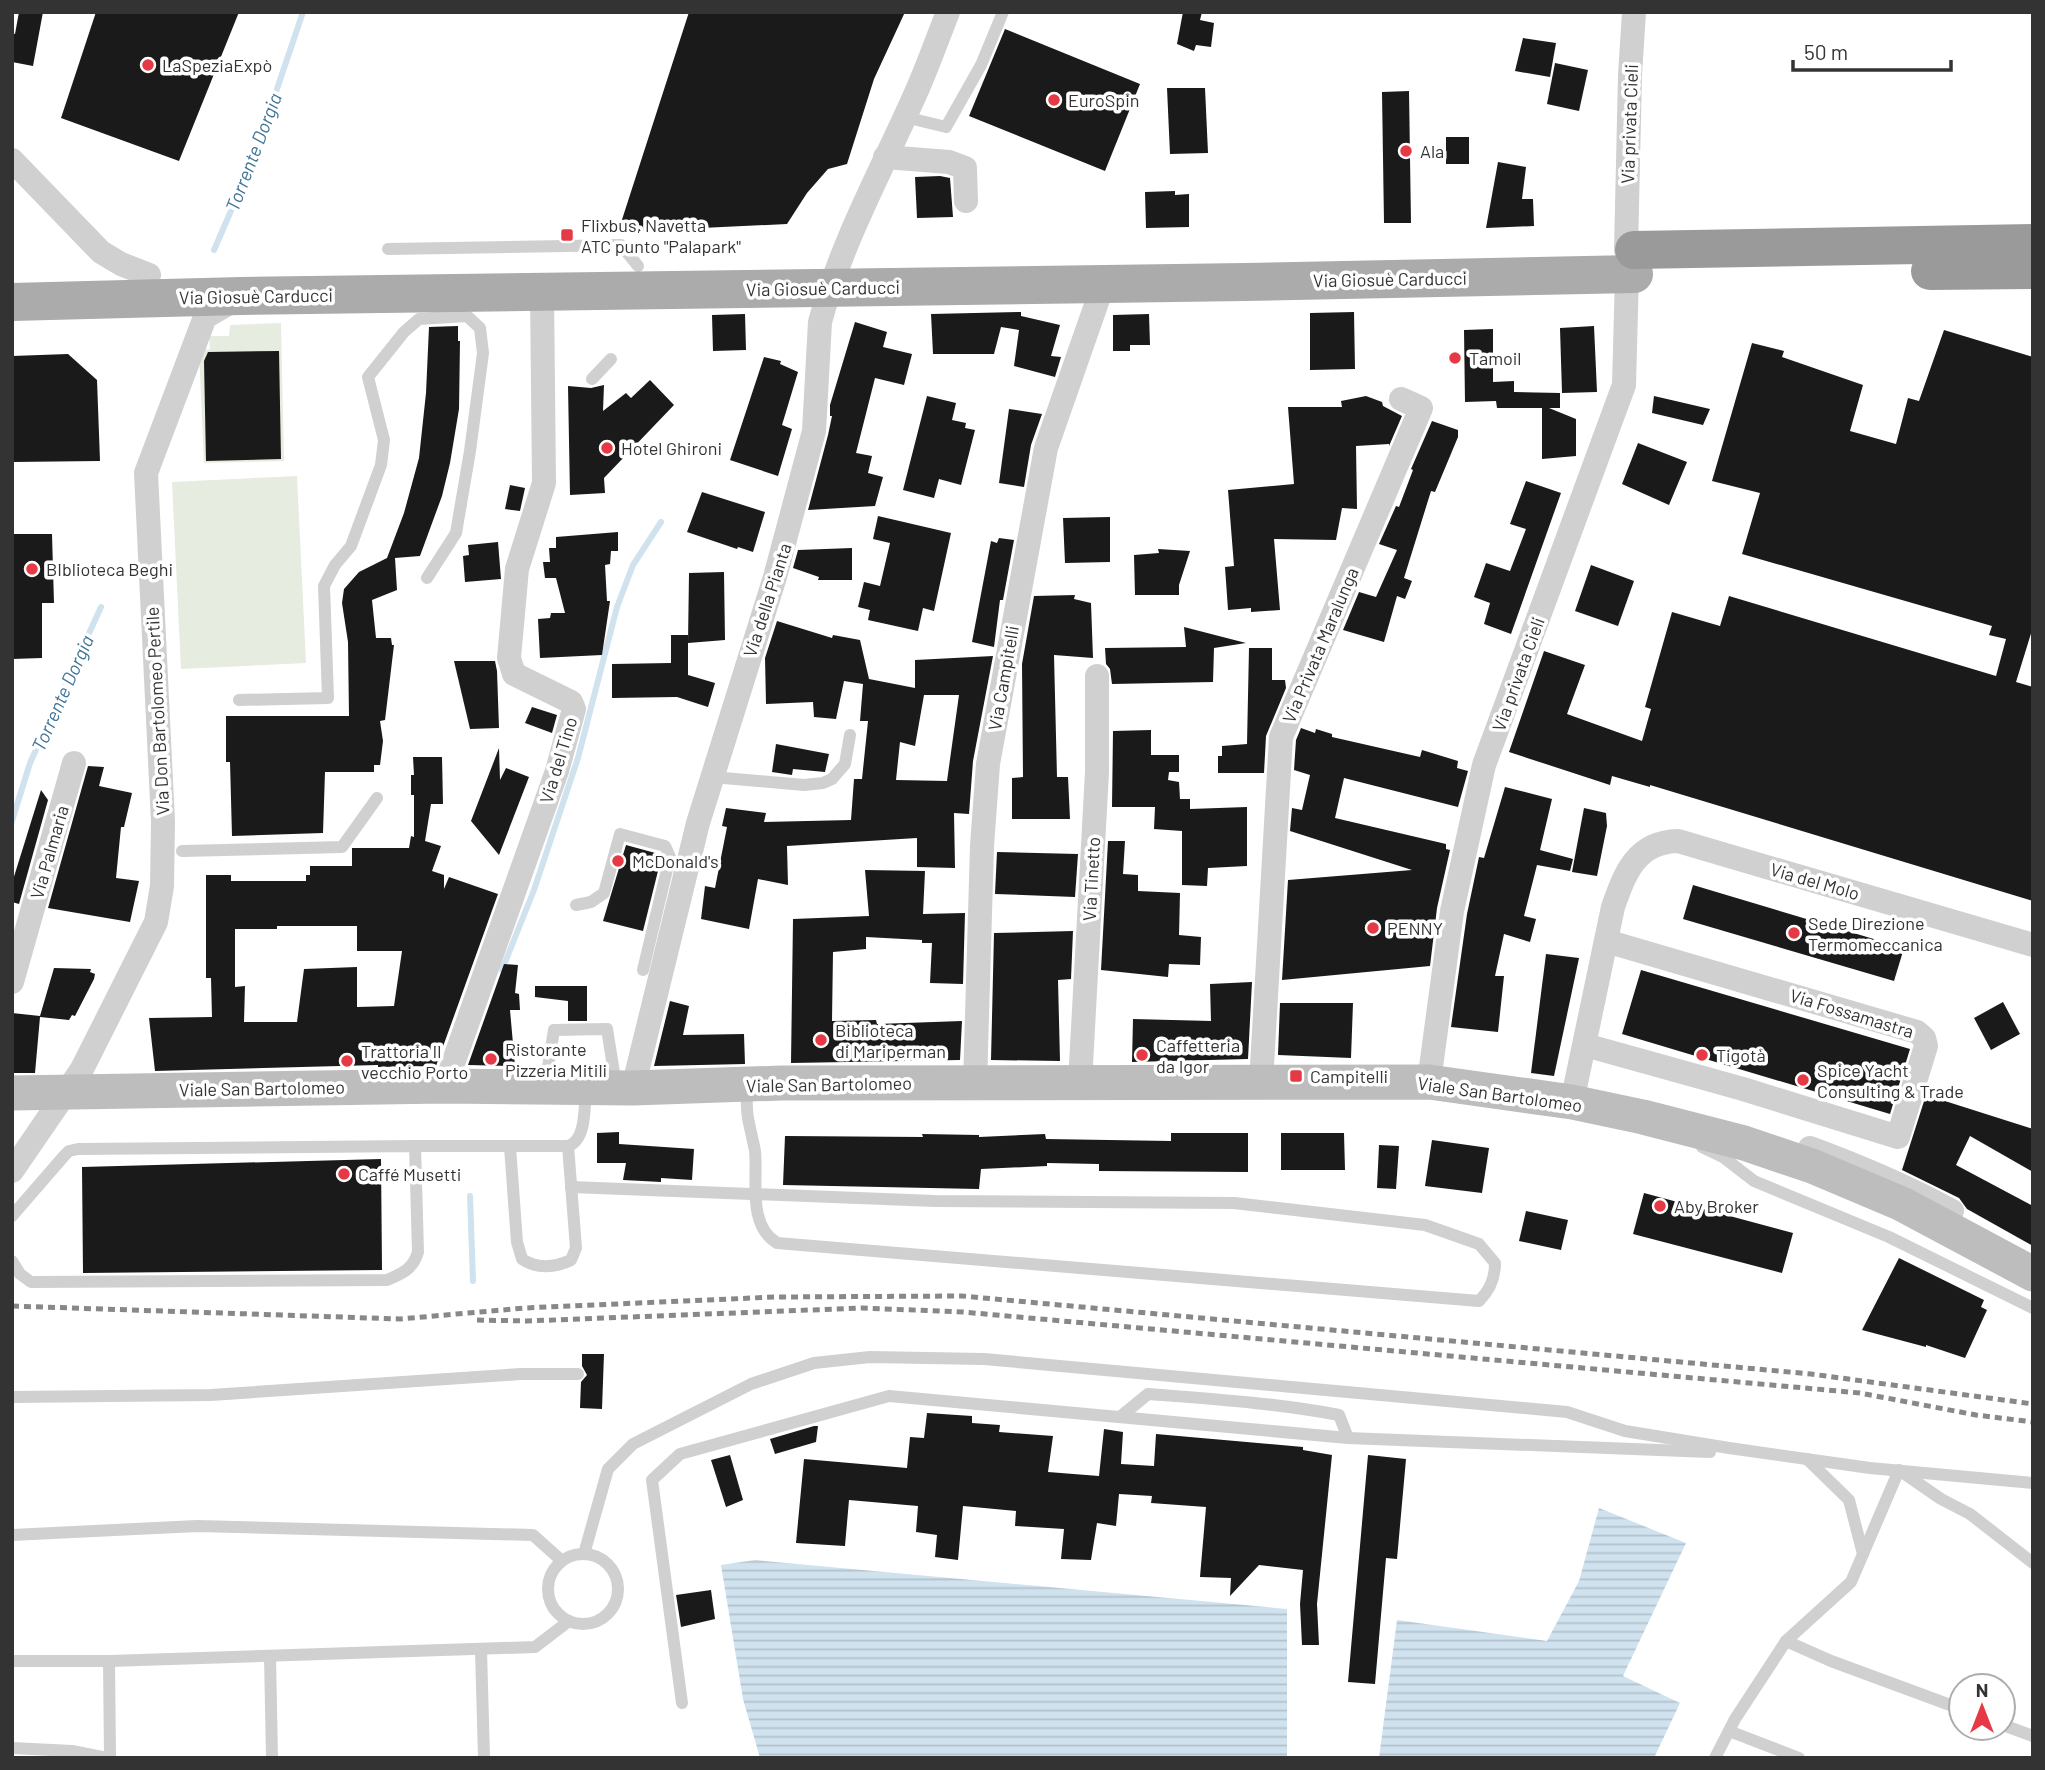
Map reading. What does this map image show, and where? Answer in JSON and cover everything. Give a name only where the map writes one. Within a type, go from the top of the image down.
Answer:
[{"type":"highway","points":[[1630,262],[1796,259],[2033,243]]},
{"type":"highway","points":[[1796,259],[2033,270]]},
{"type":"main road","name":"Via Giosuè Carducci","points":[[12,302],[542,291],[836,275],[1630,262]]},
{"type":"main road","name":"Via Giosuè Carducci","points":[[12,277],[638,266],[1103,285],[1630,262]]},
{"type":"main road","name":"Viale San Bartolomeo","points":[[12,1093],[445,1086],[612,1088],[1429,1082],[1572,1102],[1744,1143],[1812,1166],[1902,1204],[2033,1274]]},
{"type":"street","name":"Via della Pianta","points":[[612,1088],[695,835],[775,577],[814,431],[820,323],[852,229],[905,117],[948,12]]},
{"type":"street","name":"Via privata Cieli","points":[[1429,1082],[1452,911],[1485,765],[1625,385],[1630,262],[1628,143],[1634,12]]},
{"type":"street","name":"Via privata Cieli","points":[[1632,41],[1653,12]]},
{"type":"street","points":[[886,158],[949,162],[965,168],[966,201]]},
{"type":"street","points":[[12,160],[101,252],[121,264],[149,275]]},
{"type":"street","name":"Via Campitelli","points":[[975,1084],[982,846],[988,764],[1046,448],[1103,285]]},
{"type":"street","name":"Via del Tino","points":[[445,1086],[557,771],[574,709],[571,702],[514,674],[509,658],[517,569],[544,483],[542,291]]},
{"type":"street","name":"Via Don Bartolomeo Pertile","points":[[12,1171],[82,1069],[156,922],[160,901],[163,822],[146,472],[205,317],[241,296]]},
{"type":"street","name":"Via Privata Maralunga","points":[[1261,1083],[1281,737],[1420,408],[1401,399]]},
{"type":"street","name":"Via Tinetto","points":[[1080,1083],[1097,772],[1097,676]]},
{"type":"street","name":"Via Palmaria","points":[[12,982],[74,763]]},
{"type":"street","name":"Via del Molo","points":[[1606,941],[1613,907],[1630,864],[1655,845],[1678,841],[2033,945]]},
{"type":"street","points":[[1572,1102],[1606,941]]},
{"type":"street","name":"Via Fossamastra","points":[[1585,1045],[1743,1089],[1898,1137],[1926,1046],[1924,1038],[1917,1032],[1606,941]]},
{"type":"street","name":"Viale San Bartolomeo","points":[[1643,1117],[1701,1117],[1804,1146],[1846,1161],[1920,1194],[2033,1255]]},
{"type":"lane","points":[[905,117],[946,127],[981,65],[1003,12]]},
{"type":"lane","points":[[388,249],[621,245],[638,266]]},
{"type":"lane","points":[[239,700],[328,698],[324,586],[335,565],[351,546],[381,464],[384,440],[368,377],[404,331],[419,319],[467,316],[480,328],[483,353],[470,451],[457,533],[427,578]]},
{"type":"lane","points":[[592,379],[611,359]]},
{"type":"lane","points":[[712,777],[804,785],[823,783],[832,779],[845,764],[850,735]]},
{"type":"lane","points":[[182,851],[342,847],[377,798]]},
{"type":"lane","points":[[576,905],[591,902],[604,893],[620,834],[665,846],[670,857],[643,970]]},
{"type":"lane","points":[[12,1216],[64,1156],[69,1151],[78,1149],[510,1147],[575,1144],[612,1088],[607,1028],[554,1030],[545,1087]]},
{"type":"lane","points":[[571,1187],[756,1194],[974,1201],[1234,1203],[1425,1224],[1479,1244],[1495,1263],[1495,1278],[1486,1295],[1479,1301],[777,1243],[769,1238],[763,1228],[756,1208],[756,1194],[755,1150],[747,1116],[747,1085]]},
{"type":"lane","points":[[1643,1117],[1723,1157],[1754,1181],[1889,1237],[2033,1308]]},
{"type":"lane","points":[[12,1261],[20,1274],[31,1282],[387,1280],[406,1272],[415,1263],[418,1252],[415,1146]]},
{"type":"lane","points":[[510,1147],[517,1242],[522,1259],[532,1266],[558,1266],[571,1260],[576,1248],[568,1146]]},
{"type":"lane","points":[[584,1554],[608,1469],[633,1444],[751,1384],[814,1363],[870,1356],[984,1359],[1567,1412],[1625,1431],[1769,1454],[2033,1483]]},
{"type":"lane","points":[[12,1397],[211,1395],[521,1374],[578,1374]]},
{"type":"lane","points":[[1120,1418],[1148,1394],[1200,1398],[1298,1407],[1339,1415],[1348,1438]]},
{"type":"lane","points":[[682,1703],[652,1480],[680,1454],[889,1396],[1348,1438],[1769,1454]]},
{"type":"lane","points":[[1807,1459],[1849,1500],[1863,1554]]},
{"type":"lane","points":[[1715,1758],[1786,1641],[1852,1582],[1899,1470]]},
{"type":"lane","points":[[1899,1470],[1941,1499],[1970,1514],[2033,1563]]},
{"type":"lane","points":[[12,1535],[197,1526],[533,1535],[562,1561]]},
{"type":"lane","points":[[584,1554],[596,1556],[607,1563],[618,1581],[618,1592],[609,1612],[590,1623],[569,1621],[559,1614],[548,1593],[549,1581],[562,1561],[584,1554]]},
{"type":"lane","points":[[12,1661],[109,1661],[535,1647],[569,1621]]},
{"type":"lane","points":[[1786,1641],[1831,1661],[1947,1704]]},
{"type":"lane","points":[[481,1650],[484,1758]]},
{"type":"lane","points":[[270,1656],[272,1758]]},
{"type":"lane","points":[[12,1748],[72,1751],[109,1758],[109,1661]]},
{"type":"lane","points":[[1729,1731],[1799,1758]]},
{"type":"shaded area","points":[[281,323],[284,461],[204,463],[199,351],[210,349],[209,336],[229,336],[230,325]]},
{"type":"shaded area","points":[[297,476],[306,663],[181,669],[172,482]]},
{"type":"water","points":[[1599,1508],[1686,1543],[1623,1676],[1680,1703],[1654,1758],[1379,1758],[1397,1620],[1547,1641],[1579,1581]]},
{"type":"water","points":[[755,1560],[1287,1609],[1287,1758],[760,1758],[743,1699],[721,1565]]},
{"type":"building","points":[[19,12],[43,12],[33,66],[12,62],[12,33],[15,34]]},
{"type":"building","name":"LaSpeziaExpò","points":[[96,12],[239,12],[179,161],[61,118]]},
{"type":"building","points":[[689,12],[905,12],[874,79],[847,164],[828,169],[807,193],[787,224],[618,232]]},
{"type":"building","points":[[1183,12],[1202,12],[1200,20],[1214,23],[1211,47],[1196,45],[1194,51],[1177,44]]},
{"type":"building","name":"EuroSpin","points":[[1005,29],[1140,84],[1105,171],[969,116]]},
{"type":"building","points":[[1523,38],[1556,43],[1550,77],[1515,71]]},
{"type":"building","points":[[1555,63],[1588,70],[1579,111],[1547,104]]},
{"type":"building","points":[[1167,88],[1205,88],[1208,153],[1170,154]]},
{"type":"building","points":[[1409,91],[1411,223],[1384,223],[1382,92]]},
{"type":"building","points":[[1446,137],[1469,137],[1469,164],[1446,164]]},
{"type":"building","points":[[1498,162],[1526,167],[1522,199],[1533,199],[1534,226],[1486,228]]},
{"type":"building","points":[[915,177],[950,178],[953,217],[917,218]]},
{"type":"building","points":[[1175,191],[1175,195],[1189,194],[1189,227],[1146,228],[1145,192]]},
{"type":"building","points":[[1021,312],[1021,316],[1060,325],[1051,356],[1061,357],[1055,377],[1014,366],[1019,330],[1001,327],[994,354],[933,354],[931,314]]},
{"type":"building","points":[[1354,312],[1355,369],[1310,370],[1310,313]]},
{"type":"building","points":[[745,314],[746,350],[713,351],[712,315]]},
{"type":"building","points":[[1149,314],[1150,345],[1130,345],[1130,351],[1113,351],[1113,315]]},
{"type":"building","points":[[855,322],[887,332],[883,347],[912,354],[904,385],[875,378],[856,453],[872,456],[868,473],[883,477],[875,506],[808,510],[832,416],[830,405]]},
{"type":"building","points":[[458,326],[459,409],[442,496],[420,556],[395,558],[397,590],[372,600],[376,638],[391,638],[394,645],[385,720],[380,721],[383,741],[380,765],[374,765],[374,772],[325,772],[323,833],[232,836],[230,762],[226,762],[226,716],[349,716],[348,642],[342,603],[344,589],[359,572],[387,558],[404,513],[419,458],[429,327]]},
{"type":"building","points":[[1594,326],[1597,392],[1562,393],[1560,328]]},
{"type":"building","points":[[1493,329],[1493,382],[1514,381],[1514,392],[1560,393],[1560,408],[1549,408],[1576,419],[1576,456],[1542,459],[1542,408],[1497,408],[1496,401],[1465,402],[1464,330]]},
{"type":"building","points":[[1944,330],[2033,357],[2033,627],[2016,682],[2033,687],[2033,901],[1650,785],[1612,776],[1610,785],[1509,752],[1544,651],[1585,665],[1567,714],[1642,741],[1651,709],[1645,707],[1672,612],[1720,626],[1729,596],[1996,676],[2006,639],[1989,635],[1992,626],[1742,554],[1760,493],[1712,481],[1752,343],[1784,351],[1782,357],[1863,385],[1850,431],[1896,444],[1908,398],[1919,401]]},
{"type":"building","points":[[279,351],[281,459],[206,461],[204,361],[208,352]]},
{"type":"building","points":[[68,354],[97,380],[100,461],[12,462],[12,356]]},
{"type":"building","points":[[764,357],[781,361],[780,364],[798,372],[782,425],[792,429],[778,476],[730,460]]},
{"type":"building","points":[[650,380],[674,405],[604,478],[605,493],[570,495],[568,386],[591,388],[604,385],[603,411],[626,393],[631,398]]},
{"type":"building","points":[[927,396],[956,403],[952,420],[966,423],[965,428],[975,430],[961,485],[939,479],[934,498],[903,490]]},
{"type":"building","points":[[1366,396],[1382,402],[1383,406],[1402,416],[1389,446],[1356,446],[1357,509],[1342,508],[1336,540],[1274,539],[1280,610],[1228,610],[1225,567],[1234,566],[1228,490],[1294,484],[1288,407],[1342,407],[1341,401]]},
{"type":"building","points":[[1654,396],[1710,409],[1703,425],[1652,413]]},
{"type":"building","points":[[1009,409],[1042,414],[1031,445],[1024,487],[999,483]]},
{"type":"building","points":[[1432,421],[1458,430],[1458,437],[1435,492],[1431,491],[1404,578],[1412,581],[1405,599],[1397,596],[1384,642],[1343,630],[1359,592],[1376,597],[1397,550],[1379,544],[1396,506],[1399,507],[1413,470],[1411,469]]},
{"type":"building","points":[[1638,443],[1687,462],[1669,505],[1622,484]]},
{"type":"building","points":[[1526,481],[1561,493],[1511,634],[1484,624],[1490,603],[1474,597],[1486,563],[1510,571],[1526,529],[1510,524]]},
{"type":"building","points":[[510,485],[525,488],[520,511],[505,509]]},
{"type":"building","points":[[702,492],[765,512],[753,552],[687,532]]},
{"type":"building","points":[[878,516],[951,533],[934,611],[923,608],[918,631],[868,620],[870,610],[858,607],[864,582],[880,586],[890,543],[873,539]]},
{"type":"building","points":[[1110,517],[1110,562],[1065,563],[1063,518]]},
{"type":"building","points":[[618,532],[618,551],[611,551],[610,564],[605,565],[607,601],[610,601],[602,655],[540,658],[538,619],[550,618],[551,613],[565,613],[556,578],[545,578],[543,562],[550,562],[549,548],[556,548],[556,537]]},
{"type":"building","name":"BIblioteca Beghi","points":[[12,534],[52,534],[54,603],[42,603],[42,658],[12,659]]},
{"type":"building","points":[[999,538],[1014,540],[1003,600],[1000,600],[994,647],[972,642],[991,541],[997,543]]},
{"type":"building","points":[[498,542],[501,579],[465,582],[463,556],[469,555],[468,545]]},
{"type":"building","points":[[852,548],[852,580],[818,580],[819,577],[793,568],[798,550]]},
{"type":"building","points":[[1158,549],[1190,551],[1179,585],[1179,595],[1135,595],[1134,555],[1159,553]]},
{"type":"building","points":[[1591,565],[1634,581],[1618,626],[1575,611]]},
{"type":"building","points":[[724,572],[725,640],[688,643],[689,573]]},
{"type":"building","points":[[1075,595],[1074,599],[1091,603],[1093,658],[1054,655],[1057,777],[1068,777],[1070,819],[1012,819],[1012,778],[1023,777],[1022,664],[1034,596]]},
{"type":"building","points":[[777,621],[832,638],[833,635],[860,640],[869,679],[915,688],[915,660],[993,656],[973,761],[969,814],[954,813],[955,868],[917,867],[917,838],[787,846],[788,885],[758,879],[749,929],[701,919],[705,886],[715,888],[727,827],[722,826],[726,808],[766,813],[764,822],[851,820],[854,779],[862,779],[868,721],[860,721],[863,684],[844,681],[836,719],[814,717],[813,702],[766,704],[765,658]],"holes":[[[924,695],[959,695],[947,781],[896,780],[900,742],[915,746]]]},
{"type":"building","points":[[1184,627],[1246,643],[1214,648],[1213,682],[1112,684],[1105,648],[1186,647]]},
{"type":"building","points":[[671,635],[688,635],[688,675],[715,683],[708,707],[677,697],[612,698],[612,664],[671,663]]},
{"type":"building","points":[[1249,648],[1272,648],[1272,680],[1285,680],[1286,688],[1266,736],[1264,773],[1218,773],[1218,756],[1222,756],[1222,746],[1247,744]]},
{"type":"building","points":[[454,661],[495,661],[499,728],[470,729]]},
{"type":"building","points":[[532,707],[557,715],[552,733],[525,723]]},
{"type":"building","points":[[1301,728],[1315,733],[1316,729],[1332,734],[1332,737],[1420,757],[1422,750],[1458,761],[1457,768],[1468,771],[1458,807],[1344,778],[1335,818],[1446,844],[1446,849],[1450,850],[1437,908],[1430,966],[1282,980],[1288,880],[1412,870],[1290,831],[1292,808],[1302,810],[1310,775],[1294,770],[1296,740]]},
{"type":"building","points":[[1151,730],[1151,755],[1179,755],[1179,772],[1169,772],[1168,780],[1179,782],[1180,799],[1190,799],[1190,809],[1247,807],[1247,866],[1208,868],[1207,886],[1182,885],[1182,831],[1154,829],[1155,807],[1112,807],[1113,731]]},
{"type":"building","points":[[776,744],[829,754],[825,772],[793,769],[792,775],[772,772]]},
{"type":"building","points":[[499,748],[500,780],[506,768],[529,777],[499,855],[471,821]]},
{"type":"building","points":[[413,757],[442,757],[443,804],[431,804],[425,841],[441,846],[432,871],[444,875],[444,889],[449,877],[498,894],[436,1066],[155,1071],[149,1018],[212,1017],[211,978],[206,978],[206,875],[231,875],[231,881],[306,881],[306,875],[310,875],[310,866],[352,866],[352,848],[409,848],[411,836],[414,837],[411,775],[414,775]],"holes":[[[357,926],[357,951],[402,951],[394,1006],[357,1007],[357,967],[304,969],[297,1022],[244,1022],[245,986],[235,987],[235,929]]]},
{"type":"building","points":[[88,766],[104,767],[99,786],[132,793],[124,827],[121,827],[116,878],[139,881],[130,922],[48,908]]},
{"type":"building","points":[[1505,787],[1552,799],[1540,850],[1573,859],[1570,871],[1537,865],[1524,916],[1536,919],[1530,942],[1504,934],[1495,976],[1504,976],[1498,1032],[1451,1027],[1467,914],[1479,857],[1484,858]]},
{"type":"building","points":[[41,790],[48,800],[19,904],[12,902],[12,883]]},
{"type":"building","points":[[1584,808],[1606,813],[1607,826],[1597,876],[1572,872]]},
{"type":"building","points":[[1108,841],[1125,841],[1123,874],[1138,875],[1138,891],[1180,893],[1179,935],[1201,937],[1200,965],[1169,964],[1168,977],[1101,970]]},
{"type":"building","points":[[626,845],[659,854],[657,862],[660,863],[643,931],[603,921]]},
{"type":"building","points":[[997,852],[1078,854],[1075,897],[995,894]]},
{"type":"building","points":[[865,870],[925,871],[923,914],[965,913],[963,984],[930,983],[932,943],[866,937],[866,949],[833,952],[832,1021],[876,1020],[877,1024],[962,1021],[960,1060],[791,1063],[793,919],[869,916]]},
{"type":"building","name":"Sede Direzione Termomeccanica","points":[[1693,885],[1904,948],[1894,981],[1683,919]]},
{"type":"building","points":[[1073,931],[1071,979],[1058,980],[1060,1061],[991,1060],[994,933]]},
{"type":"building","points":[[1546,954],[1579,958],[1554,1076],[1531,1073]]},
{"type":"building","points":[[504,964],[518,965],[515,993],[519,994],[520,1010],[510,1010],[515,1066],[468,1065]]},
{"type":"building","points":[[54,968],[91,969],[90,972],[95,974],[94,979],[75,1016],[72,1015],[69,1020],[40,1017],[35,1073],[12,1073],[12,1013],[40,1016]]},
{"type":"building","points":[[1641,970],[1910,1049],[1890,1114],[1622,1034]]},
{"type":"building","points":[[1252,982],[1248,1059],[1132,1062],[1133,1019],[1211,1021],[1210,984]]},
{"type":"building","points":[[535,986],[587,986],[587,1021],[568,1021],[568,1001],[535,997]]},
{"type":"building","points":[[670,1001],[689,1006],[683,1035],[744,1034],[745,1064],[654,1066]]},
{"type":"building","points":[[2003,1002],[2020,1034],[1991,1050],[1974,1018]]},
{"type":"building","points":[[1280,1003],[1353,1003],[1351,1058],[1278,1055]]},
{"type":"building","points":[[1926,1095],[2033,1129],[2033,1172],[1970,1136],[1956,1165],[2033,1206],[2033,1246],[1967,1209],[1959,1198],[1902,1170]]},
{"type":"building","points":[[619,1132],[619,1144],[694,1149],[692,1180],[623,1180],[626,1163],[597,1163],[597,1133]]},
{"type":"building","points":[[1171,1133],[1248,1133],[1248,1172],[1099,1171],[1099,1164],[1047,1163],[1047,1166],[981,1169],[979,1189],[783,1185],[785,1136],[923,1137],[922,1134],[979,1137],[1045,1134],[1046,1139],[1171,1141]]},
{"type":"building","points":[[1281,1133],[1344,1133],[1345,1170],[1281,1170]]},
{"type":"building","points":[[1432,1140],[1489,1148],[1482,1193],[1425,1186]]},
{"type":"building","points":[[1379,1145],[1399,1146],[1396,1189],[1377,1188]]},
{"type":"building","points":[[381,1159],[382,1270],[83,1273],[82,1167]]},
{"type":"building","points":[[1644,1193],[1793,1233],[1782,1273],[1633,1234]]},
{"type":"building","points":[[1526,1211],[1568,1220],[1561,1250],[1519,1241]]},
{"type":"building","points":[[1899,1258],[1984,1300],[1981,1307],[1987,1310],[1965,1358],[1926,1345],[1862,1330]]},
{"type":"building","points":[[582,1354],[604,1354],[602,1409],[580,1408],[581,1382],[587,1375],[582,1366]]},
{"type":"building","points":[[927,1413],[972,1416],[972,1423],[1000,1425],[999,1432],[1053,1436],[1048,1472],[1099,1476],[1104,1429],[1123,1432],[1121,1464],[1154,1466],[1156,1434],[1303,1447],[1303,1450],[1332,1455],[1317,1604],[1319,1645],[1302,1645],[1300,1604],[1303,1570],[1259,1565],[1230,1596],[1231,1578],[1200,1577],[1206,1507],[1151,1503],[1152,1496],[1119,1494],[1116,1526],[1097,1523],[1091,1560],[1061,1559],[1064,1529],[1015,1526],[1016,1511],[963,1506],[958,1560],[935,1557],[937,1535],[916,1532],[918,1506],[849,1500],[845,1546],[796,1543],[804,1459],[907,1468],[910,1437],[924,1438]]},
{"type":"building","points":[[818,1426],[816,1442],[775,1454],[770,1439]]},
{"type":"building","points":[[730,1455],[743,1500],[726,1507],[711,1460]]},
{"type":"building","points":[[1368,1455],[1406,1459],[1397,1559],[1386,1558],[1375,1684],[1348,1682]]},
{"type":"building","points":[[711,1590],[715,1619],[681,1627],[676,1595]]},
{"type":"waterway","name":"Torrente Dorgia","points":[[214,250],[253,160],[303,12]]},
{"type":"waterway","points":[[502,970],[534,890],[578,758],[617,607],[633,565],[661,522]]},
{"type":"waterway","name":"Torrente Dorgia","points":[[12,821],[30,763],[101,607]]},
{"type":"waterway","points":[[470,1196],[473,1281]]},
{"type":"railway","points":[[12,1306],[400,1319],[525,1308],[775,1297],[962,1296],[1811,1374],[2033,1404]]},
{"type":"railway","points":[[477,1320],[527,1321],[862,1308],[963,1312],[1860,1393],[1976,1415],[2033,1422]]},
{"type":"place","name":"LaSpeziaExpò","points":[[148,65]]},
{"type":"place","name":"EuroSpin","points":[[1054,100]]},
{"type":"place","name":"Ala","points":[[1406,151]]},
{"type":"place","name":"Flixbus, Navetta ATC punto \"Palapark\"","points":[[567,235]]},
{"type":"place","name":"Tamoil","points":[[1455,358]]},
{"type":"place","name":"Hotel Ghironi","points":[[607,448]]},
{"type":"place","name":"BIblioteca Beghi","points":[[32,569]]},
{"type":"place","name":"McDonald's","points":[[618,861]]},
{"type":"place","name":"PENNY","points":[[1373,928]]},
{"type":"place","name":"Sede Direzione Termomeccanica","points":[[1794,933]]},
{"type":"place","name":"Biblioteca di Mariperman","points":[[821,1040]]},
{"type":"place","name":"Caffetteria da Igor","points":[[1142,1055]]},
{"type":"place","name":"Tigotà","points":[[1702,1055]]},
{"type":"place","name":"Ristorante Pizzeria Mitili","points":[[491,1059]]},
{"type":"place","name":"Trattoria Il vecchio Porto","points":[[347,1061]]},
{"type":"place","name":"Campitelli","points":[[1296,1076]]},
{"type":"place","name":"Spice Yacht Consulting & Trade","points":[[1803,1080]]},
{"type":"place","name":"Caffé Musetti","points":[[344,1174]]},
{"type":"place","name":"Aby Broker","points":[[1660,1206]]}]
